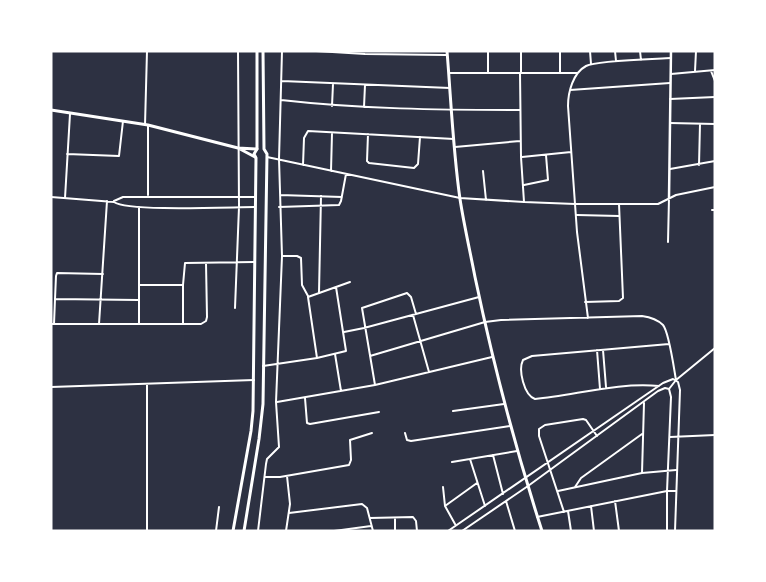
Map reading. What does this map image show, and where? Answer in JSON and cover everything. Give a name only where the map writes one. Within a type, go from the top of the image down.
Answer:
[{"type":"main road","points":[[233,531],[252,431],[256,262],[256,158],[254,154],[257,149],[257,51]]},
{"type":"main road","points":[[244,531],[263,404],[266,157],[264,149],[263,51]]},
{"type":"main road","points":[[447,53],[460,198],[492,357],[517,451],[542,531]]},
{"type":"main road","points":[[51,110],[147,125],[239,148],[264,149]]},
{"type":"main road","points":[[239,148],[261,160],[266,157]]},
{"type":"street","points":[[147,51],[148,196]]},
{"type":"street","points":[[235,308],[239,207],[238,51]]},
{"type":"street","points":[[258,531],[266,461],[279,448],[276,402],[282,256],[279,160],[282,51]]},
{"type":"street","points":[[316,51],[447,53]]},
{"type":"street","points":[[488,51],[488,73]]},
{"type":"street","points":[[521,51],[520,141],[524,202]]},
{"type":"street","points":[[560,51],[560,73]]},
{"type":"street","points":[[590,51],[591,64]]},
{"type":"street","points":[[615,51],[616,62]]},
{"type":"street","points":[[640,51],[641,60]]},
{"type":"street","points":[[668,242],[671,51]]},
{"type":"street","points":[[695,72],[696,51]]},
{"type":"street","points":[[588,318],[575,204],[568,101],[570,90],[578,73],[591,64],[671,58]]},
{"type":"street","points":[[671,74],[713,71],[715,81]]},
{"type":"street","points":[[449,73],[578,73]]},
{"type":"street","points":[[281,81],[450,88]]},
{"type":"street","points":[[570,90],[670,83]]},
{"type":"street","points":[[332,106],[333,84]]},
{"type":"street","points":[[364,107],[365,85]]},
{"type":"street","points":[[670,98],[715,97]]},
{"type":"street","points":[[281,100],[332,106],[520,110]]},
{"type":"street","points":[[65,198],[70,114]]},
{"type":"street","points":[[67,154],[119,156],[123,121]]},
{"type":"street","points":[[670,123],[715,124]]},
{"type":"street","points":[[699,165],[700,124]]},
{"type":"street","points":[[303,165],[306,132],[454,139]]},
{"type":"street","points":[[331,171],[332,132]]},
{"type":"street","points":[[368,134],[369,164],[414,168],[418,164],[420,137]]},
{"type":"street","points":[[455,147],[520,141]]},
{"type":"street","points":[[521,157],[572,152]]},
{"type":"street","points":[[523,185],[548,180],[546,154]]},
{"type":"street","points":[[266,157],[460,198],[486,200],[575,204],[658,204],[681,194],[715,187]]},
{"type":"street","points":[[670,169],[715,161]]},
{"type":"street","points":[[483,171],[486,200]]},
{"type":"street","points":[[279,207],[339,205],[341,203],[346,174]]},
{"type":"street","points":[[280,195],[342,197]]},
{"type":"street","points":[[114,202],[123,196],[178,198],[255,197]]},
{"type":"street","points":[[319,293],[321,196]]},
{"type":"street","points":[[51,197],[107,201],[120,205],[140,207],[255,207]]},
{"type":"street","points":[[99,324],[107,201]]},
{"type":"street","points":[[585,302],[619,301],[623,298],[619,204]]},
{"type":"street","points":[[139,324],[140,207]]},
{"type":"street","points":[[576,215],[619,216]]},
{"type":"street","points":[[282,256],[297,256],[301,258],[302,285],[308,296],[317,358]]},
{"type":"street","points":[[183,324],[185,263],[256,262]]},
{"type":"street","points":[[103,274],[58,273],[56,276],[53,324],[201,324],[206,322],[206,263]]},
{"type":"street","points":[[308,296],[350,282]]},
{"type":"street","points":[[139,285],[183,285]]},
{"type":"street","points":[[263,366],[317,358],[347,350],[336,287]]},
{"type":"street","points":[[375,385],[362,308],[405,293],[411,297],[428,372]]},
{"type":"street","points":[[344,332],[480,297]]},
{"type":"street","points":[[55,299],[139,300]]},
{"type":"street","points":[[370,356],[485,322],[642,316],[652,318],[665,328],[676,380],[680,390],[675,531]]},
{"type":"street","points":[[659,386],[606,388],[532,398],[526,391],[521,366],[524,360],[532,356],[669,344]]},
{"type":"street","points":[[669,389],[676,380],[715,348]]},
{"type":"street","points":[[597,350],[600,389]]},
{"type":"street","points":[[603,350],[606,388]]},
{"type":"street","points":[[335,354],[341,391]]},
{"type":"street","points":[[276,402],[375,385],[492,357]]},
{"type":"street","points":[[448,531],[659,386],[670,379],[676,380]]},
{"type":"street","points":[[51,387],[254,380]]},
{"type":"street","points":[[147,384],[147,531]]},
{"type":"street","points":[[462,531],[528,486],[658,391],[665,388],[669,389]]},
{"type":"street","points":[[666,531],[671,397],[669,389]]},
{"type":"street","points":[[305,398],[306,419],[310,424],[379,412]]},
{"type":"street","points":[[642,473],[644,403]]},
{"type":"street","points":[[453,411],[504,404]]},
{"type":"street","points":[[564,512],[539,436],[540,428],[583,419],[586,420],[597,436]]},
{"type":"street","points":[[405,434],[407,440],[411,441],[510,426]]},
{"type":"street","points":[[264,477],[287,476],[349,465],[351,460],[350,440],[372,433]]},
{"type":"street","points":[[576,487],[581,478],[642,434]]},
{"type":"street","points":[[669,437],[715,436]]},
{"type":"street","points":[[452,462],[517,451]]},
{"type":"street","points":[[493,455],[503,494]]},
{"type":"street","points":[[470,459],[485,506]]},
{"type":"street","points":[[558,490],[642,473],[677,470]]},
{"type":"street","points":[[286,531],[290,493],[287,476]]},
{"type":"street","points":[[445,506],[477,483]]},
{"type":"street","points":[[443,487],[445,506],[456,525]]},
{"type":"street","points":[[537,517],[667,491],[676,491]]},
{"type":"street","points":[[506,501],[514,531]]},
{"type":"street","points":[[615,501],[619,531]]},
{"type":"street","points":[[289,513],[362,504],[366,506],[373,531]]},
{"type":"street","points":[[591,506],[594,531]]},
{"type":"street","points":[[216,531],[219,507]]},
{"type":"street","points":[[568,511],[571,531]]},
{"type":"street","points":[[394,517],[394,531]]},
{"type":"street","points":[[370,518],[413,517],[416,520],[418,531]]},
{"type":"street","points":[[334,531],[371,526]]}]
